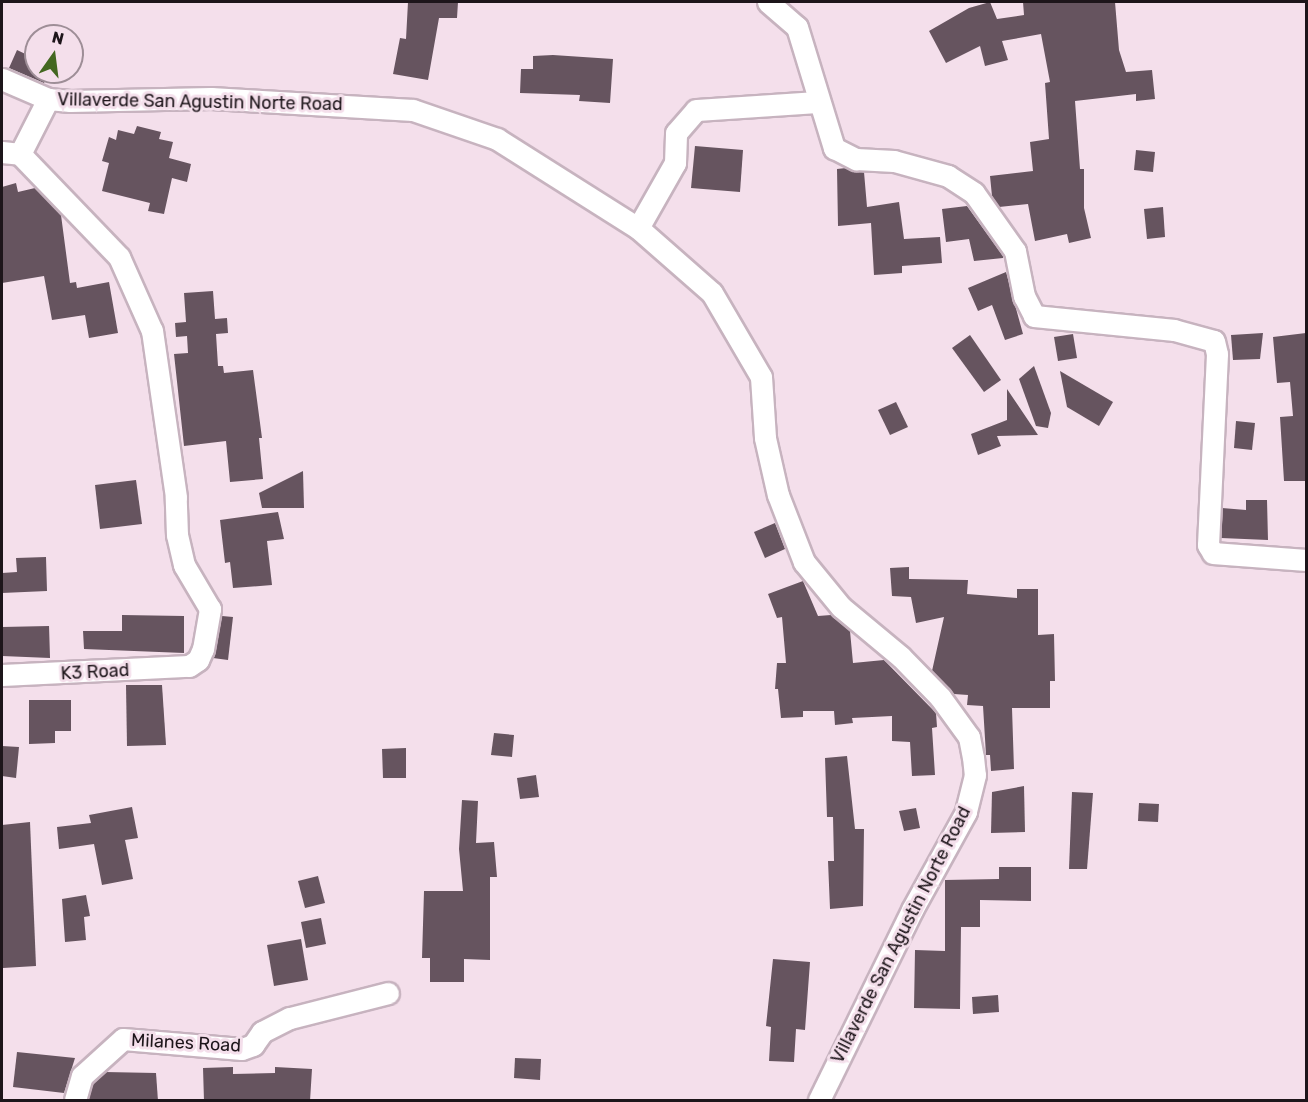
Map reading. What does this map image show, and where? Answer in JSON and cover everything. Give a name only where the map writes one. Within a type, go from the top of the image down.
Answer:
[{"type":"street","points":[[768,2],[797,27],[818,102],[834,148],[856,159],[894,161],[948,176],[974,193],[1015,251],[1024,296],[1034,316],[1186,332],[1214,341],[1217,354],[1208,545],[1213,553],[1306,561]]},
{"type":"street","name":"Villaverde San Agustin Norte Road","points":[[2,79],[48,99],[211,98],[413,110],[497,139],[638,228],[712,293],[761,377],[765,438],[778,495],[804,562],[841,607],[901,657],[940,697],[969,737],[973,758],[975,775],[966,812],[912,910],[819,1101]]},
{"type":"street","points":[[11,153],[48,99]]},
{"type":"street","points":[[638,228],[675,163],[676,133],[696,110],[818,102]]},
{"type":"street","name":"K3 Road","points":[[2,675],[75,675],[189,666],[198,660],[203,649],[210,609],[184,565],[177,535],[176,496],[152,331],[118,257],[11,153]]},
{"type":"street","name":"Milanes Road","points":[[75,1101],[82,1076],[123,1039],[242,1049],[254,1045],[262,1032],[290,1018],[388,993]]},
{"type":"building","points":[[408,2],[458,2],[457,18],[439,18],[428,80],[393,74],[400,38],[406,39]]},
{"type":"building","points":[[990,2],[997,19],[1024,15],[1023,2],[1115,2],[1119,50],[1126,72],[1152,70],[1155,99],[1136,101],[1136,94],[1075,101],[1080,169],[1084,169],[1084,208],[1091,238],[1069,243],[1067,234],[1035,241],[1028,204],[999,207],[992,196],[990,176],[1033,171],[1030,142],[1049,139],[1045,83],[1050,82],[1041,34],[1002,41],[1008,60],[985,66],[980,46],[946,63],[929,31],[969,8]]},
{"type":"building","points":[[17,50],[24,53],[24,74],[9,68]]},
{"type":"building","points":[[533,56],[613,59],[610,103],[579,101],[580,95],[520,93],[521,69],[533,69]]},
{"type":"building","points":[[137,126],[161,132],[159,139],[173,142],[169,158],[191,164],[187,182],[172,178],[164,214],[148,211],[150,203],[102,191],[109,163],[102,161],[109,137],[116,140],[118,130],[134,134]]},
{"type":"building","points":[[695,146],[743,150],[740,192],[691,188]]},
{"type":"building","points":[[1136,150],[1155,152],[1153,172],[1134,170]]},
{"type":"building","points":[[846,168],[864,172],[867,207],[899,202],[904,239],[940,237],[942,263],[902,266],[902,273],[874,275],[871,223],[838,226],[837,169]]},
{"type":"building","points":[[16,183],[18,192],[35,188],[61,215],[70,283],[76,282],[77,288],[109,282],[118,333],[89,338],[85,315],[52,320],[44,276],[2,283],[2,187]]},
{"type":"building","points":[[967,206],[1003,258],[974,261],[969,239],[946,242],[942,209]]},
{"type":"building","points":[[1163,207],[1165,237],[1147,239],[1144,209]]},
{"type":"building","points":[[1006,272],[1023,334],[1005,340],[992,305],[978,311],[968,288]]},
{"type":"building","points":[[213,291],[215,319],[227,318],[228,333],[216,334],[218,366],[223,366],[224,373],[253,370],[262,438],[259,438],[263,479],[230,482],[226,441],[184,446],[174,354],[188,353],[187,336],[176,337],[175,323],[186,322],[184,293]]},
{"type":"building","points":[[1263,333],[1260,359],[1233,360],[1231,335]]},
{"type":"building","points":[[1306,333],[1306,481],[1284,481],[1280,417],[1293,416],[1290,382],[1277,383],[1273,337]]},
{"type":"building","points":[[1073,334],[1077,358],[1058,361],[1054,337]]},
{"type":"building","points":[[970,335],[1001,380],[984,392],[952,348]]},
{"type":"building","points":[[1034,366],[1051,413],[1048,428],[1036,426],[1019,379]]},
{"type":"building","points":[[1060,371],[1113,402],[1099,426],[1067,407]]},
{"type":"building","points":[[1007,389],[1038,435],[997,436],[1001,446],[978,455],[971,434],[1007,420]]},
{"type":"building","points":[[896,402],[908,427],[890,435],[878,410]]},
{"type":"building","points":[[1236,421],[1255,423],[1252,450],[1234,448]]},
{"type":"building","points":[[303,471],[304,508],[262,508],[259,493]]},
{"type":"building","points":[[136,480],[142,524],[100,529],[95,485]]},
{"type":"building","points":[[1246,500],[1267,500],[1268,540],[1221,538],[1222,508],[1246,510]]},
{"type":"building","points":[[278,512],[284,539],[267,541],[272,585],[233,588],[230,562],[225,563],[220,520]]},
{"type":"building","points":[[775,523],[785,549],[765,558],[754,532]]},
{"type":"building","points":[[46,557],[47,591],[2,593],[2,573],[17,572],[16,558]]},
{"type":"building","points":[[909,567],[909,579],[968,580],[967,594],[1017,598],[1017,589],[1038,589],[1038,635],[1054,634],[1055,681],[1050,681],[1050,708],[1012,708],[1014,769],[991,771],[990,755],[986,755],[983,706],[967,705],[968,695],[954,694],[932,671],[944,617],[916,623],[911,597],[892,596],[890,568]]},
{"type":"building","points":[[803,581],[818,616],[831,615],[850,631],[853,663],[884,660],[936,713],[937,727],[932,728],[935,775],[912,776],[910,742],[892,741],[892,716],[852,718],[853,723],[835,725],[834,711],[803,711],[803,717],[781,718],[778,689],[775,689],[777,663],[786,663],[782,617],[777,618],[768,594]]},
{"type":"building","points":[[122,615],[184,616],[184,653],[84,649],[83,631],[122,631]]},
{"type":"building","points":[[222,616],[233,617],[228,660],[213,658]]},
{"type":"building","points":[[49,626],[50,658],[2,656],[2,627]]},
{"type":"building","points":[[126,685],[162,685],[166,745],[127,746]]},
{"type":"building","points":[[29,700],[71,700],[71,731],[55,731],[55,743],[29,744]]},
{"type":"building","points":[[494,733],[514,735],[512,757],[491,755]]},
{"type":"building","points":[[2,746],[19,747],[16,778],[2,776]]},
{"type":"building","points":[[406,748],[406,778],[383,778],[382,749]]},
{"type":"building","points":[[847,756],[855,829],[864,829],[863,906],[830,909],[828,861],[834,861],[833,817],[827,817],[825,758]]},
{"type":"building","points":[[536,775],[539,797],[520,799],[517,778]]},
{"type":"building","points":[[1024,786],[1025,832],[991,833],[992,792]]},
{"type":"building","points":[[1072,792],[1093,793],[1087,869],[1069,869]]},
{"type":"building","points":[[462,800],[478,801],[476,843],[494,842],[497,877],[490,877],[490,960],[464,959],[464,982],[430,982],[430,958],[422,958],[424,891],[463,891],[459,849]]},
{"type":"building","points":[[1139,803],[1159,804],[1158,822],[1138,821]]},
{"type":"building","points":[[132,807],[138,838],[125,840],[133,879],[102,885],[94,844],[59,849],[57,827],[91,823],[89,815]]},
{"type":"building","points":[[916,808],[920,828],[904,831],[899,811]]},
{"type":"building","points":[[30,822],[36,966],[3,968],[2,825]]},
{"type":"building","points":[[999,867],[1031,867],[1031,901],[980,900],[980,927],[961,927],[960,1009],[914,1008],[915,950],[945,951],[945,880],[999,879]]},
{"type":"building","points":[[318,876],[325,903],[305,908],[298,881]]},
{"type":"building","points":[[86,895],[90,916],[84,917],[86,940],[65,942],[62,899]]},
{"type":"building","points":[[321,918],[326,944],[306,948],[301,922]]},
{"type":"building","points":[[301,939],[308,980],[274,986],[267,945]]},
{"type":"building","points":[[773,959],[810,962],[805,1030],[796,1029],[794,1062],[769,1061],[771,1027],[766,1026]]},
{"type":"building","points":[[998,995],[999,1012],[973,1014],[972,997]]},
{"type":"building","points":[[17,1052],[75,1058],[64,1093],[13,1087]]},
{"type":"building","points":[[515,1058],[541,1059],[540,1080],[514,1078]]},
{"type":"building","points":[[233,1067],[233,1074],[275,1073],[275,1067],[312,1069],[310,1101],[204,1101],[203,1068]]},
{"type":"building","points":[[105,1072],[156,1073],[158,1101],[88,1101],[93,1083]]}]
